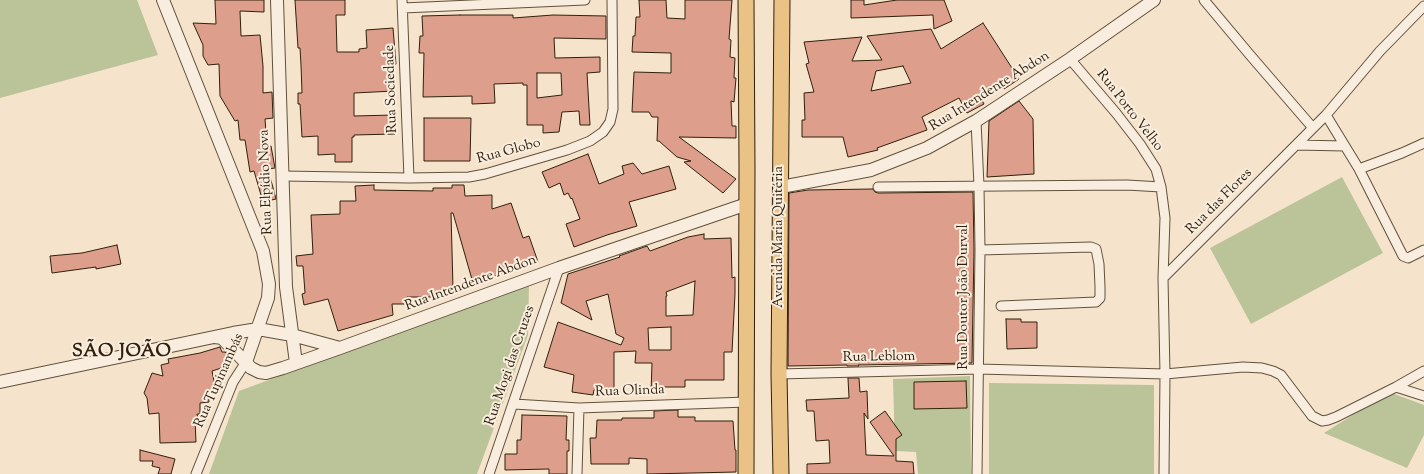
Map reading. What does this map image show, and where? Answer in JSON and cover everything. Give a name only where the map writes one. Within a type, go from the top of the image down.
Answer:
[{"type":"main road","points":[[746,0],[746,474]]},
{"type":"main road","name":"Avenida Maria Quitéria","points":[[782,0],[779,374],[782,474]]},
{"type":"street","name":"Rua Tupinambás","points":[[163,0],[263,251],[269,284],[268,298],[246,362],[233,382],[196,474]]},
{"type":"street","name":"Rua Elpídio Nova","points":[[276,0],[286,287],[296,363]]},
{"type":"street","points":[[403,4],[585,0]]},
{"type":"street","name":"Rua Globo","points":[[282,176],[409,178],[469,177],[485,174],[567,150],[590,141],[603,132],[610,122],[613,109],[612,0]]},
{"type":"street","points":[[1204,0],[1250,56],[1313,128]]},
{"type":"street","name":"Rua Intendente Abdon","points":[[781,187],[871,170],[927,148],[976,121],[1070,59],[1147,2]]},
{"type":"street","name":"Rua Sociedade","points":[[403,4],[409,178]]},
{"type":"street","name":"Rua das Flores","points":[[1163,278],[1326,115],[1380,51],[1424,6]]},
{"type":"street","name":"Rua Porto Velho","points":[[1070,59],[1140,144],[1156,169],[1161,187],[1165,218],[1163,278],[1165,374],[1164,474]]},
{"type":"street","points":[[1326,115],[1359,169],[1403,256],[1408,258],[1424,250]]},
{"type":"street","name":"Rua Doutor João Durval","points":[[976,121],[980,186],[977,474]]},
{"type":"street","points":[[1359,169],[1402,153],[1424,142]]},
{"type":"street","points":[[1296,145],[1345,146]]},
{"type":"street","points":[[878,187],[1126,185],[1161,187]]},
{"type":"street","name":"Rua Intendente Abdon","points":[[215,337],[222,338],[251,368],[259,372],[266,373],[340,348],[559,268],[747,204]]},
{"type":"street","points":[[980,250],[1090,246],[1096,249],[1099,264],[1100,287],[1100,298],[1096,302],[1002,306]]},
{"type":"street","name":"Rua Mogi das Cruzes","points":[[489,474],[559,268]]},
{"type":"street","points":[[0,382],[215,337],[258,330],[292,335],[340,348]]},
{"type":"street","name":"Rua Leblom","points":[[779,374],[979,369],[1165,374],[1243,367],[1262,368],[1280,376],[1312,416],[1322,420],[1328,420],[1396,387],[1424,371]]},
{"type":"street","points":[[1396,387],[1424,396]]},
{"type":"street","name":"Rua Olinda","points":[[514,404],[579,408],[747,402]]},
{"type":"street","points":[[577,474],[579,408]]},
{"type":"green space","points":[[0,0],[137,0],[158,55],[0,98]]},
{"type":"green space","points":[[1342,177],[1383,253],[1251,324],[1210,248]]},
{"type":"green space","points":[[529,284],[528,335],[477,474],[209,474],[239,391]]},
{"type":"green space","points":[[970,376],[971,474],[918,474],[916,452],[895,451],[893,379]]},
{"type":"green space","points":[[989,383],[1154,385],[1154,474],[989,474]]},
{"type":"green space","points":[[1389,392],[1424,405],[1424,435],[1407,468],[1324,433]]},
{"type":"building","points":[[215,0],[264,0],[264,12],[240,11],[241,36],[260,35],[263,66],[263,93],[272,92],[273,118],[265,119],[267,147],[271,146],[275,168],[268,169],[276,199],[263,202],[254,171],[250,172],[245,140],[240,140],[238,120],[235,121],[220,96],[219,64],[208,65],[203,56],[203,45],[193,23],[216,24]]},
{"type":"building","points":[[295,0],[345,0],[345,15],[336,15],[337,52],[359,52],[359,49],[367,48],[366,30],[393,28],[396,64],[393,65],[394,91],[354,93],[354,116],[394,115],[395,134],[354,135],[354,137],[352,137],[352,162],[335,162],[335,154],[318,155],[318,136],[302,137],[300,104],[298,104],[298,93],[302,93],[301,65],[300,48],[298,48]]},
{"type":"building","points":[[639,0],[666,0],[667,18],[685,19],[685,0],[732,0],[729,39],[731,40],[730,57],[735,58],[734,78],[736,78],[734,102],[731,101],[732,126],[736,126],[736,138],[679,137],[736,179],[723,193],[684,162],[691,161],[677,157],[659,141],[657,141],[658,117],[652,117],[649,112],[632,112],[634,72],[671,73],[671,53],[632,52],[636,17],[640,17]]},
{"type":"building","points":[[851,0],[864,0],[864,5],[897,0],[944,0],[952,21],[934,29],[933,15],[851,18]]},
{"type":"building","points":[[513,15],[513,18],[553,15],[606,16],[606,39],[554,38],[555,58],[600,57],[600,72],[587,73],[590,125],[580,125],[579,111],[562,112],[559,132],[543,133],[543,125],[527,125],[527,85],[523,85],[523,83],[494,84],[495,103],[472,104],[472,96],[423,97],[424,53],[419,53],[420,36],[423,36],[422,16]],"holes":[[[537,73],[561,73],[562,95],[537,98]]]},
{"type":"building","points":[[983,23],[1019,79],[1004,89],[1001,83],[979,95],[984,104],[967,113],[959,98],[922,117],[927,130],[877,148],[878,150],[848,157],[843,137],[802,137],[802,120],[805,120],[804,93],[814,92],[806,64],[809,63],[804,42],[862,37],[852,61],[882,60],[867,36],[931,29],[941,49]],"holes":[[[903,66],[911,83],[871,91],[876,71]]]},
{"type":"building","points":[[1019,101],[1033,119],[1034,174],[987,177],[989,121]]},
{"type":"building","points":[[424,118],[471,118],[470,161],[424,161]]},
{"type":"building","points":[[588,154],[599,184],[624,174],[622,166],[633,163],[642,174],[669,166],[676,189],[629,202],[637,226],[574,247],[566,224],[580,219],[572,198],[571,199],[568,193],[564,195],[560,183],[549,188],[542,172]]},
{"type":"building","points":[[374,185],[374,190],[433,191],[433,188],[452,188],[452,185],[464,185],[465,196],[492,195],[492,209],[511,203],[523,238],[529,236],[538,262],[473,283],[453,213],[451,213],[453,288],[440,291],[440,297],[407,297],[408,304],[392,304],[393,315],[338,331],[328,299],[304,305],[302,294],[305,293],[303,266],[297,266],[296,256],[313,254],[311,215],[340,214],[340,201],[356,201],[355,186]]},
{"type":"building","points":[[873,189],[878,193],[973,192],[974,250],[972,363],[788,366],[789,193],[808,190]]},
{"type":"building","points":[[704,234],[704,239],[731,238],[732,278],[735,277],[735,294],[732,352],[724,352],[724,380],[685,380],[685,387],[661,387],[661,393],[651,393],[652,363],[635,363],[636,351],[614,352],[614,390],[594,390],[593,395],[572,392],[574,375],[544,367],[558,322],[621,345],[624,338],[616,334],[608,294],[586,301],[592,320],[561,303],[568,274],[620,257],[619,256],[647,246],[650,251],[688,237]],"holes":[[[695,281],[693,315],[666,316],[666,292]],[[671,327],[671,350],[649,350],[648,328]]]},
{"type":"building","points":[[117,245],[121,264],[96,269],[96,267],[52,273],[50,256],[82,253]]},
{"type":"building","points":[[1006,319],[1021,319],[1021,322],[1037,322],[1037,348],[1007,349]]},
{"type":"building","points":[[220,347],[222,352],[225,352],[228,355],[231,365],[212,371],[216,391],[208,392],[209,402],[200,403],[200,414],[197,414],[198,419],[195,419],[196,442],[160,443],[159,413],[149,414],[147,398],[144,393],[152,373],[163,376],[161,365],[169,363],[168,359],[200,353]]},
{"type":"building","points":[[848,378],[859,378],[860,392],[867,391],[868,419],[864,413],[866,455],[894,456],[870,422],[885,411],[902,435],[896,439],[896,461],[913,462],[914,474],[807,474],[807,464],[830,463],[829,440],[816,441],[814,411],[807,411],[806,400],[849,398]]},
{"type":"building","points":[[966,381],[967,408],[914,409],[914,382]]},
{"type":"building","points":[[678,410],[678,417],[695,417],[695,421],[733,421],[736,450],[736,472],[647,474],[647,459],[629,458],[629,464],[591,464],[590,438],[596,438],[597,420],[654,418],[654,411]]},
{"type":"building","points":[[522,415],[567,416],[566,440],[569,440],[569,451],[567,451],[567,474],[549,474],[549,469],[505,470],[505,454],[517,454],[517,440],[521,440]]},
{"type":"building","points":[[140,450],[175,459],[171,474],[158,474],[160,468],[152,466],[153,461],[140,461]]},
{"type":"district","name":"SÃO JOÃO","points":[[122,353]]}]
